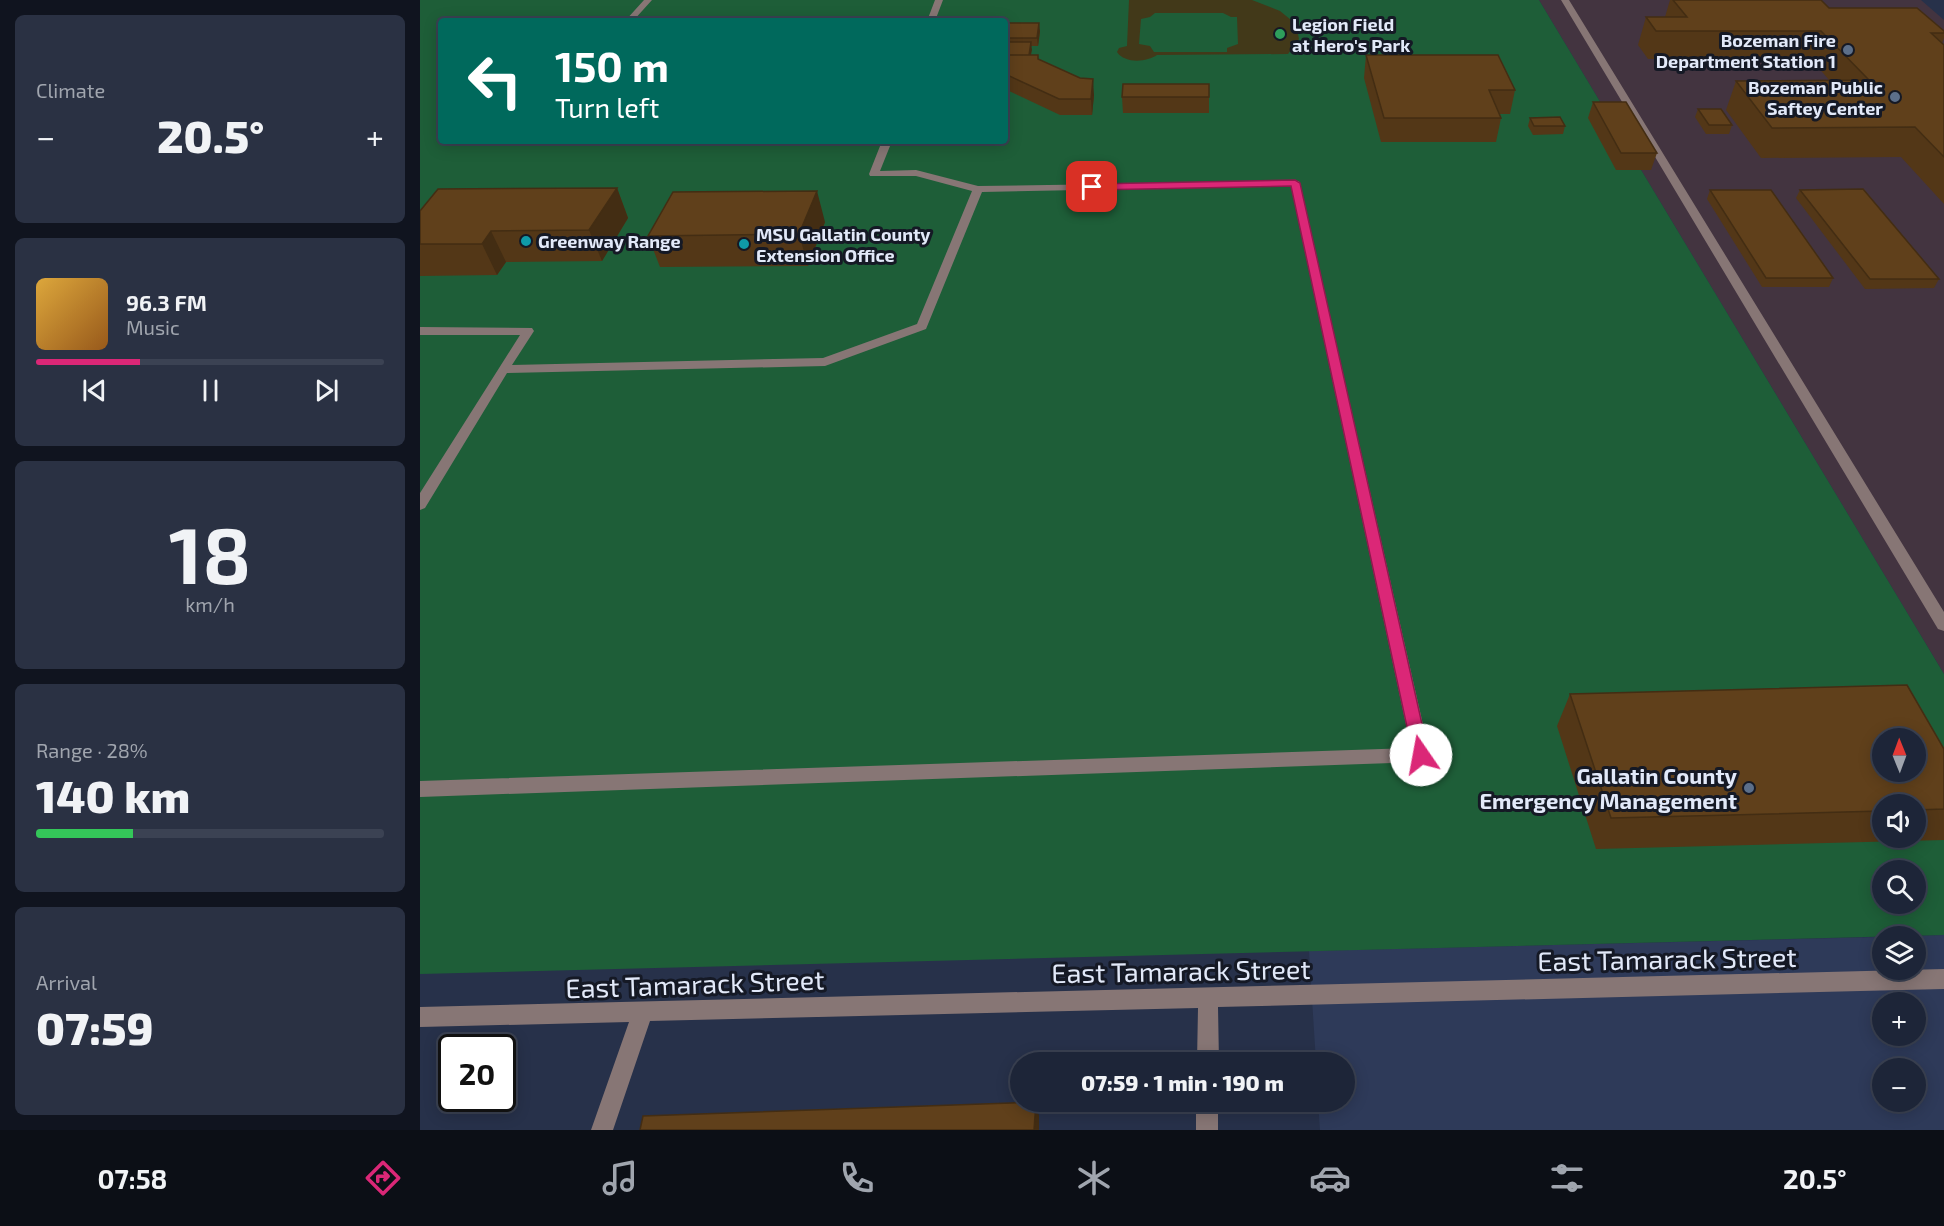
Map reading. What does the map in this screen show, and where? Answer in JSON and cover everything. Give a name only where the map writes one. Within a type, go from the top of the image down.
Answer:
[{"type":"street","points":[[632,18],[648,0]]},
{"type":"street","points":[[932,18],[939,0]]},
{"type":"street","points":[[1565,0],[1944,625]]},
{"type":"street","points":[[420,789],[1421,755],[1295,183],[978,189],[916,173],[874,174],[885,144]]},
{"type":"street","points":[[503,369],[825,362],[912,330],[922,326],[978,189]]},
{"type":"street","points":[[420,331],[528,331],[420,505]]},
{"type":"street","name":"East Tamarack Street","points":[[420,1017],[1944,979]]},
{"type":"street","points":[[1208,996],[1208,1052]]},
{"type":"street","points":[[602,1130],[643,1012]]},
{"type":"street","points":[[1208,1112],[1208,1130]]},
{"type":"shaded area","points":[[1539,0],[1921,0],[1944,20],[1944,674]]},
{"type":"shaded area","points":[[1944,935],[1944,1130],[1320,1130],[1319,1112],[1355,1112],[1355,1052],[1315,1052],[1309,951],[1872,937],[1872,980],[1926,980],[1926,936]]},
{"type":"green space","points":[[420,0],[1539,0],[1944,674],[1944,935],[1926,935],[1926,926],[1872,926],[1872,937],[420,974]]},
{"type":"sand","points":[[1129,0],[1252,0],[1280,11],[1296,24],[1299,39],[1288,54],[1157,55],[1136,61],[1125,59],[1117,52],[1119,48],[1127,46]],"holes":[[[1155,13],[1223,13],[1237,17],[1238,44],[1227,48],[1227,52],[1154,52],[1150,46],[1139,44],[1141,19]]]},
{"type":"building","points":[[1673,0],[1821,0],[1829,8],[1917,8],[1944,31],[1944,33],[1931,33],[1944,45],[1944,157],[1915,127],[1772,128],[1736,81],[1869,80],[1821,31],[1656,31],[1646,17],[1687,17]]},
{"type":"building","points":[[1008,23],[1039,23],[1037,38],[1008,38]]},
{"type":"building","points":[[1008,42],[1031,42],[1029,55],[1008,55]]},
{"type":"building","points":[[1008,55],[1038,55],[1038,59],[1080,78],[1093,79],[1091,99],[1059,99],[1008,75]]},
{"type":"building","points":[[1366,55],[1498,55],[1515,90],[1489,90],[1501,118],[1384,118]]},
{"type":"building","points":[[1123,84],[1209,84],[1209,97],[1122,97]]},
{"type":"building","points":[[1593,102],[1626,102],[1657,153],[1621,153]]},
{"type":"building","points":[[1698,109],[1721,109],[1732,125],[1709,125]]},
{"type":"building","points":[[1560,117],[1565,126],[1534,126],[1530,118]]},
{"type":"building","points":[[617,188],[589,230],[491,231],[482,244],[420,244],[420,211],[438,189]]},
{"type":"building","points":[[1863,189],[1939,279],[1870,279],[1800,190]]},
{"type":"building","points":[[1710,190],[1771,190],[1833,278],[1766,278]]},
{"type":"building","points":[[817,191],[799,234],[648,236],[673,192]]},
{"type":"building","name":"Gallatin County Emergency Management","points":[[1907,685],[1944,749],[1944,809],[1926,810],[1926,794],[1872,794],[1872,811],[1611,818],[1570,694]]},
{"type":"building","points":[[1010,1103],[1010,1112],[1035,1112],[1034,1130],[640,1130],[643,1116]]},
{"type":"place","name":"Legion Field at Hero's Park","points":[[1280,34]]},
{"type":"place","name":"Bozeman Fire Department Station 1","points":[[1848,50]]},
{"type":"place","name":"Bozeman Public Saftey Center","points":[[1895,97]]},
{"type":"place","name":"Greenway Range","points":[[526,241]]},
{"type":"place","name":"MSU Gallatin County Extension Office","points":[[744,244]]},
{"type":"place","name":"Gallatin County Emergency Management","points":[[1749,788]]},
{"type":"route","points":[[1092,187],[1295,183],[1421,755]]}]
